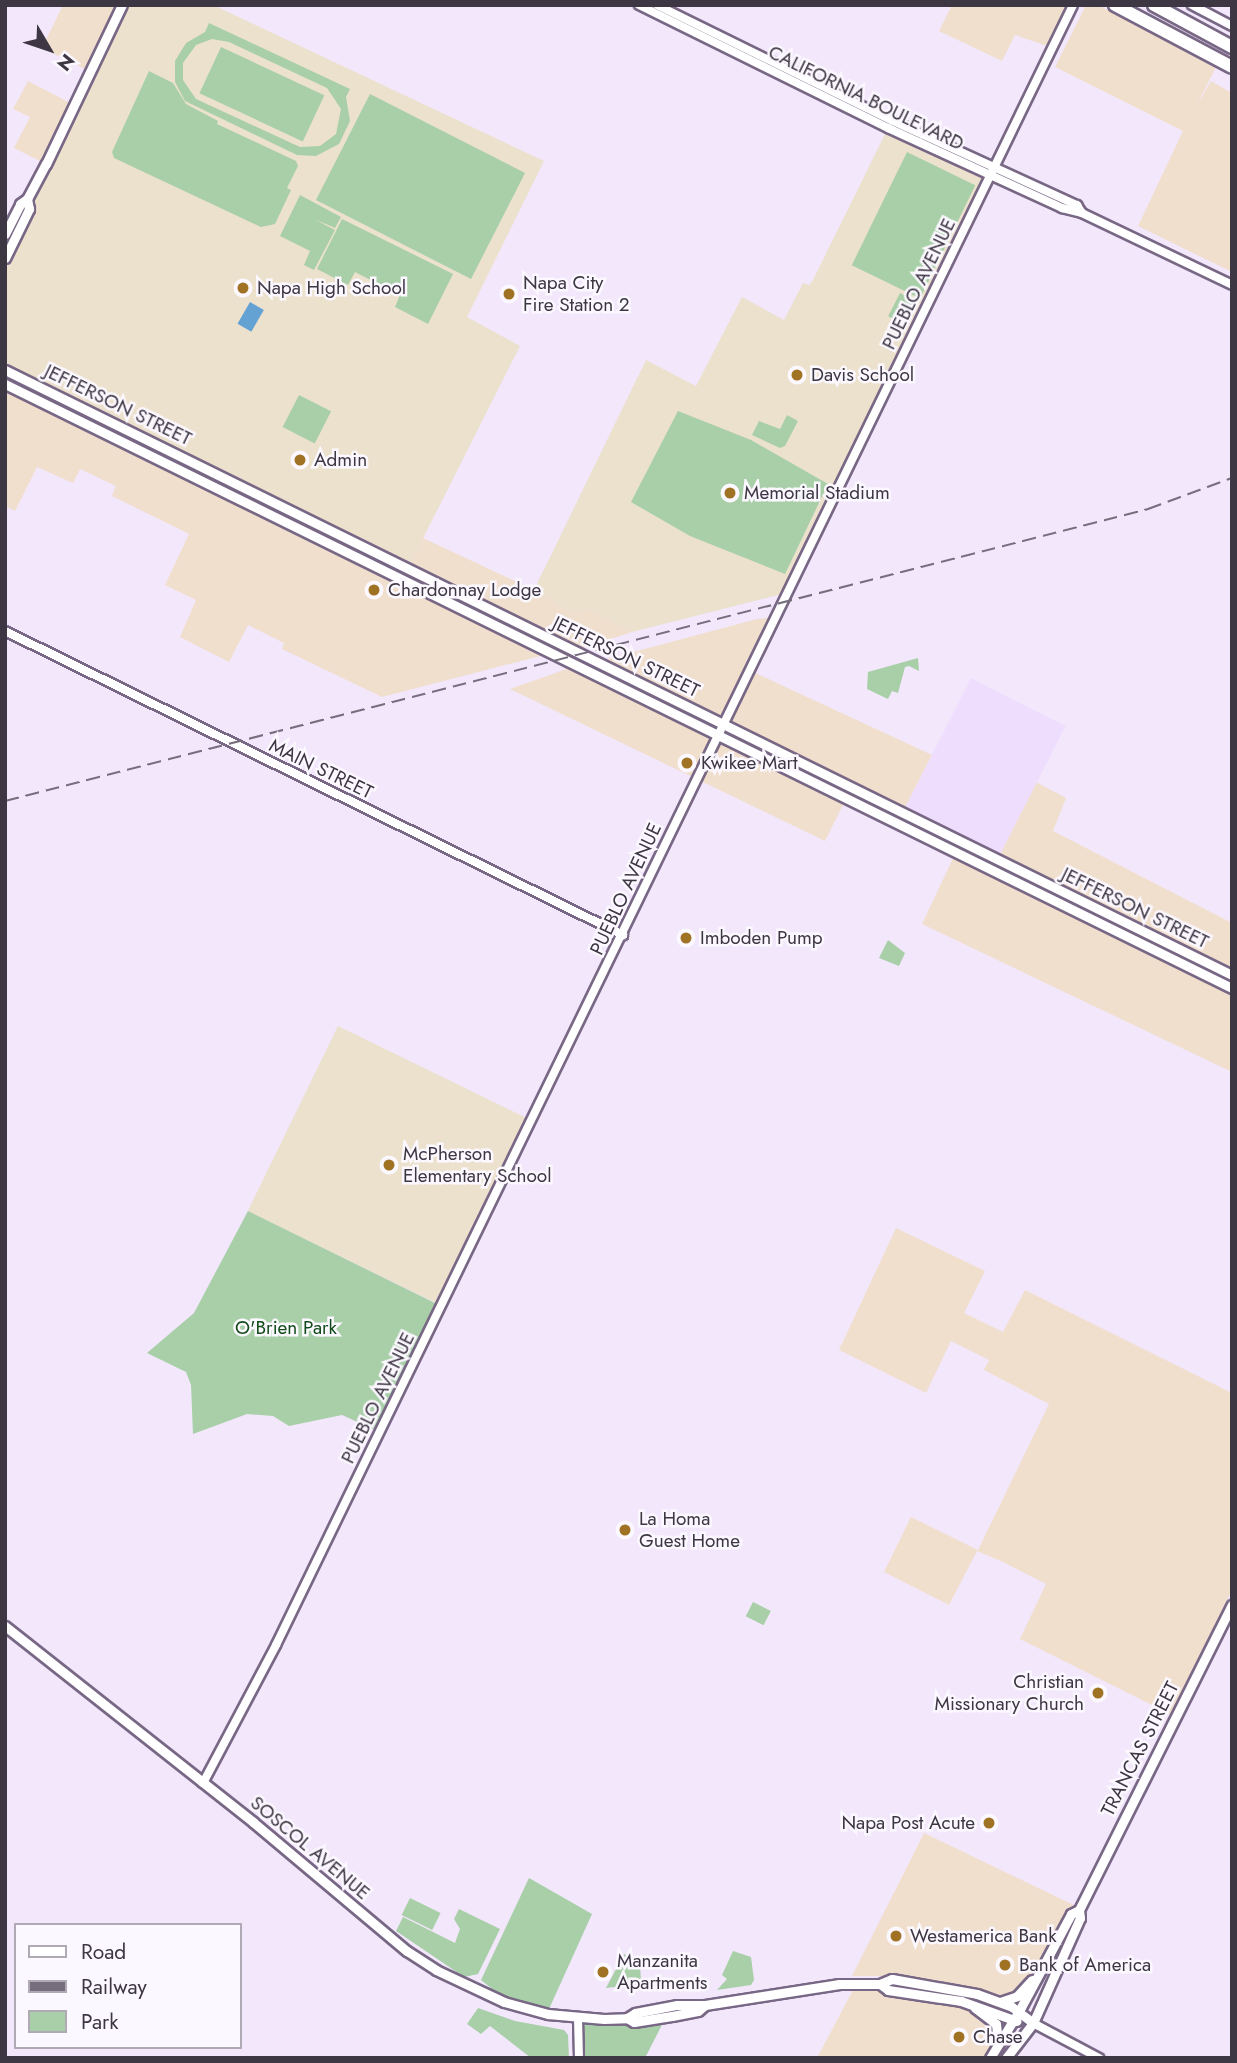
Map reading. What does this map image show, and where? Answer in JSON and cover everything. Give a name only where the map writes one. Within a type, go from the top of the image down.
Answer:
[{"type":"highway","points":[[1115,5],[1232,67]]},
{"type":"highway","points":[[1154,5],[1232,47]]},
{"type":"main road","points":[[5,234],[20,204],[27,199],[122,5]]},
{"type":"main road","points":[[5,258],[29,209],[27,199]]},
{"type":"main road","name":"JEFFERSON STREET","points":[[5,370],[1232,975]]},
{"type":"main road","name":"JEFFERSON STREET","points":[[5,384],[1232,988]]},
{"type":"main road","name":"TRANCAS STREET","points":[[1006,2058],[1033,2023],[1080,1917],[1079,1910],[1232,1605]]},
{"type":"main road","name":"SOSCOL AVENUE","points":[[5,1626],[203,1783],[407,1951],[436,1970],[504,2002],[578,2018],[627,2018],[634,2022],[698,2011],[705,2005],[839,1984],[880,1984],[892,1979],[943,1986],[1000,2002],[1019,2011],[1033,2023]]},
{"type":"main road","name":"TRANCAS STREET","points":[[990,2057],[1052,1953],[1071,1914],[1079,1910]]},
{"type":"main road","points":[[1000,2002],[1020,1993],[1052,1953]]},
{"type":"main road","name":"SOSCOL AVENUE","points":[[880,1984],[888,1990],[967,2003],[1013,2020],[1033,2023]]},
{"type":"main road","points":[[898,1991],[906,1986],[940,1990],[943,1986]]},
{"type":"main road","points":[[967,2003],[993,2021],[997,2028],[999,2041],[990,2057]]},
{"type":"street","name":"CALIFORNIA BOULEVARD","points":[[639,5],[993,170]]},
{"type":"street","name":"CALIFORNIA BOULEVARD","points":[[657,5],[993,170],[1062,208],[1082,212],[1232,285]]},
{"type":"street","name":"PUEBLO AVENUE","points":[[203,1783],[276,1645],[1073,5]]},
{"type":"street","points":[[1192,5],[1232,26]]},
{"type":"street","name":"MAIN STREET","points":[[5,631],[623,935]]},
{"type":"street","points":[[578,2018],[579,2058]]},
{"type":"street","points":[[1033,2023],[1099,2058]]},
{"type":"shaded area","points":[[63,5],[122,5],[89,71],[42,48]]},
{"type":"shaded area","name":"Napa High School","points":[[122,5],[213,5],[544,161],[467,317],[520,346],[407,570],[5,370],[5,258],[29,210],[27,199]]},
{"type":"shaded area","points":[[952,5],[1066,5],[1047,46],[1015,35],[1002,61],[939,31]]},
{"type":"shaded area","points":[[1086,5],[1098,5],[1216,67],[1197,105],[1211,81],[1232,93],[1232,272],[1138,226],[1183,131],[1055,67]]},
{"type":"shaded area","points":[[28,81],[74,105],[46,164],[14,148],[30,117],[13,109]]},
{"type":"shaded area","name":"Davis School","points":[[888,128],[991,174],[786,593],[632,632],[590,609],[573,613],[534,590],[646,360],[696,386],[742,297],[784,320],[803,283],[809,285],[813,280]]},
{"type":"shaded area","points":[[5,384],[552,653],[382,697],[282,649],[284,643],[248,625],[229,662],[180,637],[196,600],[165,585],[189,534],[112,496],[116,486],[80,469],[73,483],[37,467],[15,511],[8,507],[5,511]]},
{"type":"shaded area","points":[[423,538],[534,590],[573,613],[590,609],[632,632],[574,651],[407,570]]},
{"type":"shaded area","points":[[775,617],[749,670],[932,755],[903,812],[596,662],[757,619]]},
{"type":"shaded area","points":[[578,665],[846,799],[825,841],[510,689]]},
{"type":"shaded area","points":[[971,678],[1065,726],[997,860],[903,812]]},
{"type":"shaded area","points":[[1036,782],[1066,798],[1053,831],[1232,923],[1232,975],[996,859]]},
{"type":"shaded area","points":[[956,852],[1232,988],[1232,1072],[922,924]]},
{"type":"shaded area","name":"McPherson Elementary School","points":[[338,1026],[530,1120],[440,1305],[248,1211]]},
{"type":"shaded area","points":[[896,1228],[985,1271],[964,1313],[1003,1332],[1025,1290],[1232,1393],[1232,1590],[1170,1714],[1020,1639],[1046,1584],[1003,1562],[977,1551],[949,1605],[884,1572],[911,1517],[978,1550],[1049,1404],[984,1370],[989,1360],[951,1341],[926,1393],[839,1350]]},
{"type":"shaded area","points":[[924,1833],[1076,1906],[1040,1971],[1007,2000],[887,1976],[852,1976]]},
{"type":"shaded area","points":[[853,1990],[891,1990],[967,2003],[998,2032],[990,2058],[817,2058]]},
{"type":"green space","points":[[209,23],[350,89],[346,97],[350,121],[339,144],[316,156],[297,155],[185,101],[175,82],[175,61],[186,43],[205,32]],"holes":[[[212,39],[229,42],[327,88],[341,109],[336,134],[320,146],[300,147],[196,99],[183,80],[183,63],[196,45]]]},
{"type":"green space","points":[[221,47],[324,95],[303,141],[199,93]]},
{"type":"green space","points":[[149,71],[173,83],[186,104],[218,121],[217,124],[296,161],[298,166],[287,188],[291,190],[275,224],[261,227],[114,158],[112,152]]},
{"type":"green space","points":[[370,94],[525,173],[471,279],[316,200]]},
{"type":"green space","points":[[907,152],[975,185],[920,299],[852,265]]},
{"type":"green space","points":[[300,195],[341,217],[335,228],[314,219],[335,230],[314,270],[304,265],[310,251],[280,236]]},
{"type":"green space","points":[[342,219],[453,274],[428,324],[395,307],[400,295],[355,272],[348,285],[317,269]]},
{"type":"green space","points":[[900,293],[914,300],[902,323],[888,316]]},
{"type":"green space","points":[[299,395],[331,411],[315,443],[283,427]]},
{"type":"green space","name":"Memorial Stadium","points":[[678,411],[751,440],[828,484],[785,574],[690,536],[631,502]]},
{"type":"green space","points":[[787,415],[798,421],[785,446],[780,448],[752,435],[759,421],[780,429]]},
{"type":"green space","points":[[918,658],[919,671],[905,667],[898,693],[892,691],[888,699],[867,689],[868,672]]},
{"type":"green space","points":[[888,940],[905,953],[899,966],[879,958]]},
{"type":"green space","name":"O'Brien Park","points":[[248,1211],[441,1306],[380,1432],[342,1415],[289,1426],[273,1416],[247,1414],[193,1434],[191,1385],[186,1372],[147,1353],[194,1313]]},
{"type":"green space","points":[[753,1602],[771,1611],[764,1625],[746,1616]]},
{"type":"green space","points":[[529,1878],[592,1914],[549,2009],[501,1996],[481,1980]]},
{"type":"green space","points":[[410,1898],[441,1913],[432,1930],[402,1915]]},
{"type":"green space","points":[[459,1909],[500,1929],[478,1974],[464,1977],[396,1931],[403,1917],[455,1943],[460,1929],[454,1919]]},
{"type":"green space","points":[[733,1951],[751,1957],[754,1980],[751,1985],[717,1990],[727,1979],[722,1975]]},
{"type":"green space","points":[[624,1954],[640,1961],[641,1984],[606,1988]]},
{"type":"green space","points":[[478,2008],[515,2021],[564,2030],[568,2035],[569,2058],[531,2058],[490,2026],[481,2034],[467,2024]]},
{"type":"green space","points":[[666,2017],[645,2058],[579,2058],[578,2022],[614,2023]]},
{"type":"water","points":[[250,302],[264,310],[251,332],[238,324]]},
{"type":"railway","points":[[5,801],[1148,509],[1232,478]]},
{"type":"place","name":"Napa High School","points":[[243,288]]},
{"type":"place","name":"Napa City Fire Station 2","points":[[509,294]]},
{"type":"place","name":"Davis School","points":[[797,375]]},
{"type":"place","name":"Admin","points":[[300,460]]},
{"type":"place","name":"Memorial Stadium","points":[[730,493]]},
{"type":"place","name":"Chardonnay Lodge","points":[[374,590]]},
{"type":"place","name":"Kwikee Mart","points":[[687,763]]},
{"type":"place","name":"Imboden Pump","points":[[686,938]]},
{"type":"place","name":"McPherson Elementary School","points":[[389,1165]]},
{"type":"place","name":"La Homa Guest Home","points":[[625,1530]]},
{"type":"place","name":"Christian Missionary Church","points":[[1098,1693]]},
{"type":"place","name":"Napa Post Acute","points":[[989,1823]]},
{"type":"place","name":"Westamerica Bank","points":[[896,1936]]},
{"type":"place","name":"Bank of America","points":[[1005,1965]]},
{"type":"place","name":"Manzanita Apartments","points":[[603,1972]]},
{"type":"place","name":"Chase","points":[[959,2037]]}]
